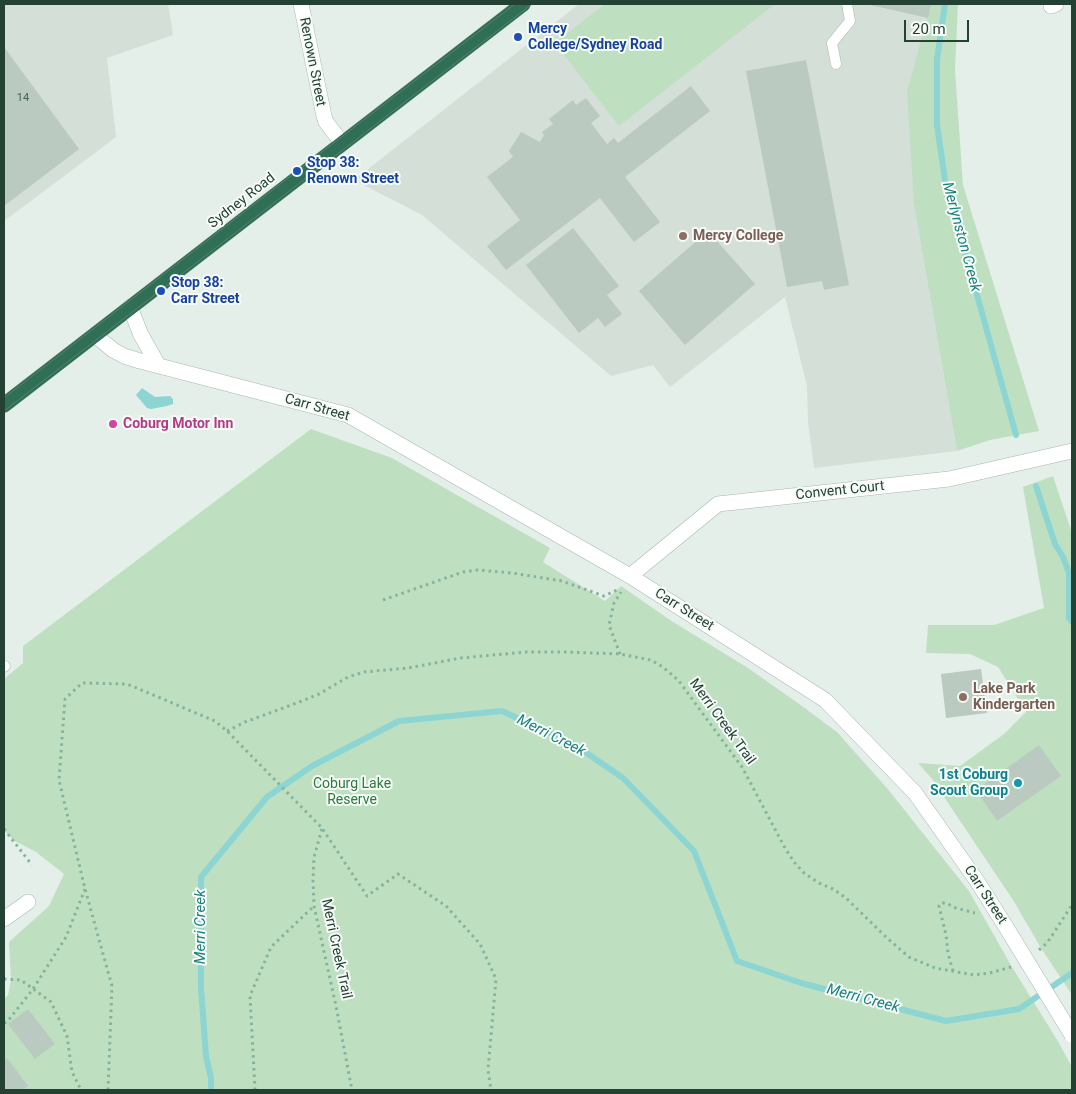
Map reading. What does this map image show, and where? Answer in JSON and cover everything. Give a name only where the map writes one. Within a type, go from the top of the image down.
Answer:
[{"type":"highway","name":"Sydney Road","points":[[4,405],[523,4]]},
{"type":"street","name":"Renown Street","points":[[301,4],[324,116],[326,122],[342,143]]},
{"type":"street","points":[[130,308],[145,343],[158,365]]},
{"type":"street","name":"Carr Street","points":[[94,335],[124,356],[348,415],[825,700],[915,793],[977,881],[1072,1035]]},
{"type":"street","name":"Convent Court","points":[[628,581],[718,504],[950,479],[1072,451]]},
{"type":"street","points":[[4,919],[28,902]]},
{"type":"lane","points":[[836,64],[832,43],[850,22],[847,4]]},
{"type":"path","points":[[383,600],[463,572],[478,570],[512,572],[562,581],[604,596],[628,581]]},
{"type":"path","points":[[620,654],[609,625],[614,603],[628,581]]},
{"type":"path","name":"Merri Creek Trail","points":[[227,731],[245,722],[302,702],[348,676],[364,672],[408,668],[460,658],[526,652],[620,654],[651,660],[663,667],[679,681],[742,767],[794,862],[804,873],[846,898],[909,957],[934,968],[974,975],[1012,967]]},
{"type":"path","points":[[108,1090],[112,986],[85,889],[59,780],[65,698],[82,683],[127,684],[215,721],[322,828],[367,896],[398,874],[446,906],[480,944],[496,979],[488,1070],[491,1090]]},
{"type":"path","name":"Merri Creek Trail","points":[[322,828],[314,857],[314,906],[352,1090]]},
{"type":"path","points":[[4,829],[32,865]]},
{"type":"path","points":[[4,1023],[7,1022],[33,990],[66,937],[85,889]]},
{"type":"path","points":[[952,971],[939,906],[941,903],[971,912],[998,914]]},
{"type":"path","points":[[1035,953],[1047,943],[1072,904]]},
{"type":"path","points":[[255,1090],[250,996],[271,948],[314,906]]},
{"type":"path","points":[[4,979],[21,980],[51,1002],[67,1036],[72,1072],[81,1090]]},
{"type":"shaded area","points":[[4,4],[168,4],[173,35],[107,58],[116,137],[4,221]]},
{"type":"shaded area","name":"Mercy College","points":[[579,4],[931,4],[928,18],[914,205],[957,451],[814,468],[808,422],[807,386],[785,297],[670,387],[653,365],[611,376],[422,215],[354,180]]},
{"type":"green space","points":[[605,4],[775,4],[619,126],[555,43]]},
{"type":"green space","points":[[931,4],[958,4],[955,70],[963,185],[1039,431],[990,440],[957,451],[914,205],[907,92]]},
{"type":"green space","name":"Coburg Lake Reserve","points":[[311,429],[392,458],[550,548],[543,562],[605,601],[621,586],[670,620],[748,668],[837,732],[887,788],[969,891],[1072,1067],[1072,1090],[4,1090],[4,999],[8,995],[11,980],[9,942],[49,906],[64,874],[36,852],[13,840],[4,830],[4,679],[23,663],[23,646]]},
{"type":"green space","points":[[1053,476],[1072,533],[1072,995],[1041,948],[1013,900],[932,779],[918,763],[960,766],[1004,734],[1026,712],[998,667],[970,654],[926,653],[928,625],[994,625],[1044,608],[1023,487]]},
{"type":"water","points":[[142,388],[155,397],[170,396],[173,399],[173,404],[151,409],[147,408],[136,395]]},
{"type":"building","points":[[866,4],[931,4],[928,18]]},
{"type":"building","points":[[4,47],[79,149],[4,206]]},
{"type":"building","points":[[806,60],[849,285],[824,290],[822,281],[787,287],[746,71]]},
{"type":"building","points":[[691,86],[710,111],[625,177],[660,222],[634,242],[600,198],[506,270],[487,246],[520,220],[487,177],[513,157],[509,151],[521,132],[540,142],[544,135],[542,132],[553,124],[549,119],[573,100],[576,105],[586,98],[600,116],[591,123],[607,144],[614,138],[618,143]]},
{"type":"building","points":[[573,228],[619,286],[607,295],[622,314],[605,327],[598,318],[579,333],[526,265]]},
{"type":"building","points":[[708,231],[755,284],[685,345],[639,291]]},
{"type":"building","points":[[981,669],[987,713],[946,718],[941,674]]},
{"type":"building","name":"1st Coburg Scout Group","points":[[1039,745],[1061,776],[997,821],[976,790]]},
{"type":"building","points":[[28,1009],[55,1044],[35,1059],[8,1024]]},
{"type":"building","points":[[7,1058],[28,1086],[23,1090],[4,1090],[4,1060]]},
{"type":"waterway","name":"Merlynston Creek","points":[[945,4],[937,59],[937,125],[947,194],[1016,435]]},
{"type":"waterway","name":"Merlynston Creek","points":[[1036,486],[1055,544],[1063,557],[1069,573],[1069,618],[1072,622]]},
{"type":"waterway","name":"Merri Creek","points":[[211,1090],[211,1078],[206,1056],[201,988],[201,877],[267,797],[312,766],[399,721],[502,711],[575,745],[623,778],[694,851],[737,961],[801,983],[946,1021],[1019,1009],[1072,973]]},
{"type":"tram line","points":[[4,398],[515,4]]},
{"type":"tram line","points":[[4,411],[532,4]]},
{"type":"place","name":"Mercy College/Sydney Road","points":[[518,37]]},
{"type":"place","name":"Stop 38: Renown Street","points":[[297,171]]},
{"type":"place","name":"Mercy College","points":[[683,236]]},
{"type":"place","name":"Stop 38: Carr Street","points":[[161,291]]},
{"type":"place","name":"Coburg Motor Inn","points":[[113,424]]},
{"type":"place","name":"Lake Park Kindergarten","points":[[963,697]]},
{"type":"place","name":"1st Coburg Scout Group","points":[[1018,783]]}]
